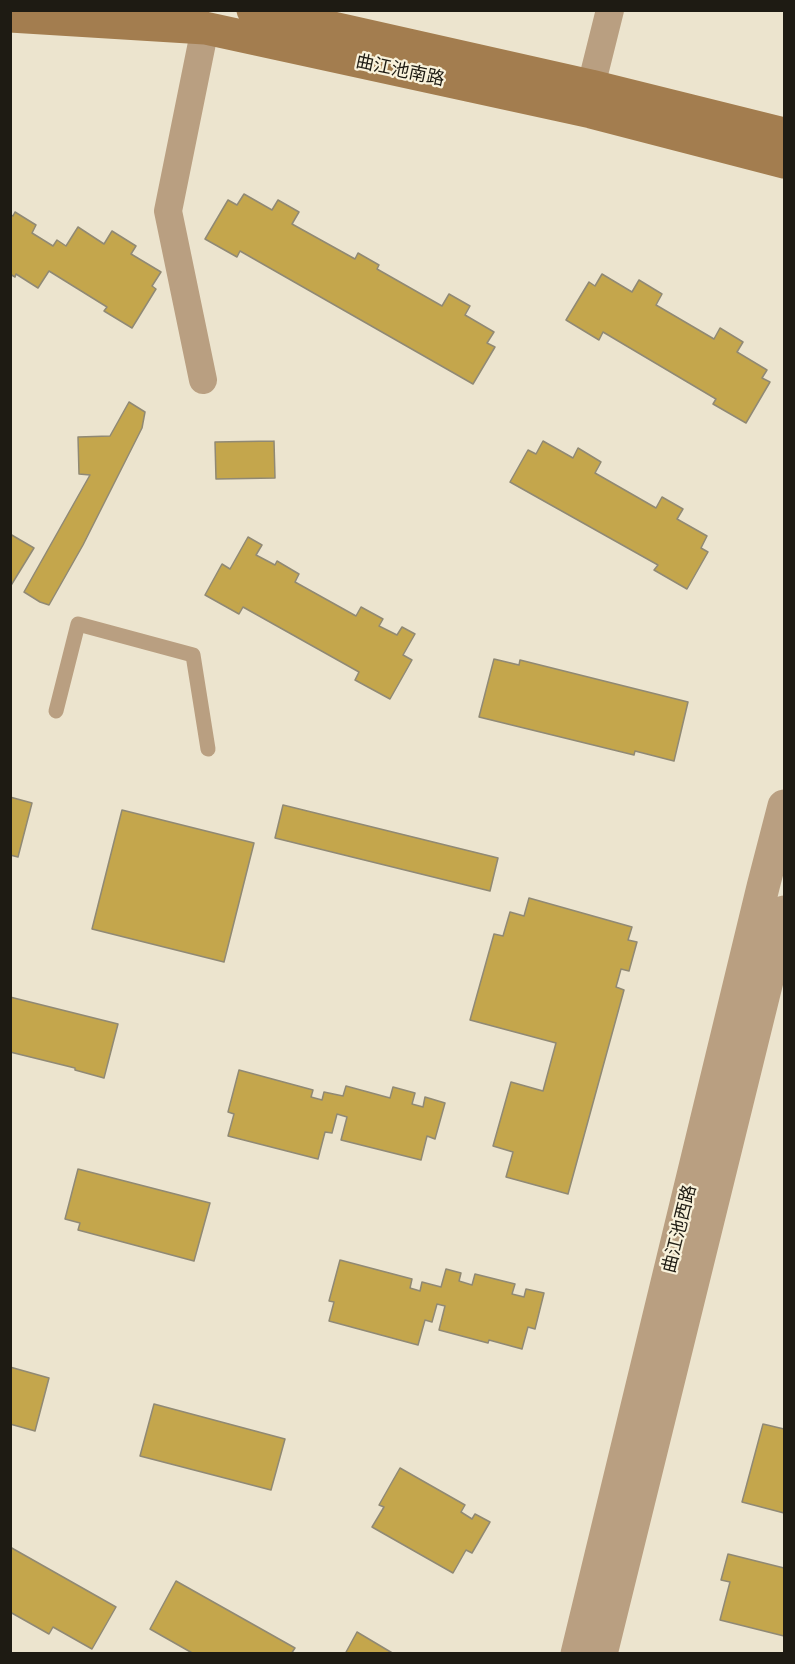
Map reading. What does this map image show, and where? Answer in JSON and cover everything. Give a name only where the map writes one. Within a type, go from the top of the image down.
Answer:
[{"type":"main road","name":"曲江池南路","points":[[253,10],[591,86],[784,134]]},
{"type":"main road","name":"曲江池南路","points":[[10,16],[205,28],[591,112],[784,162]]},
{"type":"street","points":[[591,86],[610,10]]},
{"type":"street","points":[[203,380],[168,211],[205,28]]},
{"type":"street","name":"曲江池西路","points":[[577,1653],[784,806]]},
{"type":"street","name":"曲江池西路","points":[[601,1653],[784,912]]},
{"type":"lane","points":[[56,711],[78,624],[194,655],[208,749]]},
{"type":"building","points":[[244,194],[272,210],[278,200],[299,212],[292,224],[355,259],[358,253],[379,265],[377,269],[442,306],[449,294],[470,306],[465,315],[494,332],[487,343],[495,347],[473,384],[240,251],[237,257],[205,239],[228,200],[237,205]]},
{"type":"building","points":[[15,212],[36,225],[32,233],[53,246],[57,240],[66,246],[78,227],[104,244],[112,231],[136,246],[131,254],[161,272],[152,286],[156,289],[132,328],[104,311],[107,307],[49,271],[38,288],[16,274],[15,277],[10,274],[10,214],[13,216]]},
{"type":"building","points":[[602,274],[632,292],[639,280],[662,294],[656,305],[714,339],[720,328],[743,342],[737,352],[767,370],[762,378],[770,382],[746,423],[713,404],[716,399],[603,332],[599,340],[566,320],[589,282],[595,286]]},
{"type":"building","points":[[129,402],[145,412],[142,428],[83,545],[49,605],[40,602],[24,592],[90,475],[79,474],[78,437],[110,436]]},
{"type":"building","points":[[274,441],[275,478],[216,479],[215,442]]},
{"type":"building","points":[[543,441],[573,458],[578,448],[601,462],[595,473],[656,508],[662,497],[683,509],[677,519],[707,536],[701,548],[708,552],[687,589],[654,570],[658,565],[510,482],[528,450],[536,454]]},
{"type":"building","points":[[10,534],[34,548],[10,587]]},
{"type":"building","points":[[248,537],[262,545],[256,555],[275,565],[277,561],[299,574],[295,582],[356,616],[361,607],[383,619],[379,626],[397,635],[402,627],[415,634],[403,655],[412,660],[390,699],[355,680],[359,672],[243,607],[239,614],[205,595],[222,564],[230,569]]},
{"type":"building","points":[[494,659],[519,665],[520,660],[688,702],[674,761],[635,751],[634,755],[479,717]]},
{"type":"building","points":[[10,797],[32,803],[18,857],[10,855]]},
{"type":"building","points":[[283,805],[498,858],[490,891],[275,838]]},
{"type":"building","points":[[122,810],[254,843],[224,962],[92,929]]},
{"type":"building","points":[[529,898],[632,927],[628,940],[637,942],[629,971],[621,969],[616,987],[624,990],[568,1194],[506,1177],[513,1152],[493,1146],[511,1082],[543,1091],[556,1043],[470,1020],[494,934],[503,936],[510,912],[524,916]]},
{"type":"building","points":[[10,997],[118,1024],[104,1078],[75,1070],[75,1068],[10,1052]]},
{"type":"building","points":[[239,1070],[313,1090],[311,1097],[322,1100],[324,1092],[343,1096],[346,1086],[390,1098],[393,1087],[415,1093],[412,1104],[423,1107],[425,1097],[445,1103],[435,1139],[427,1136],[421,1160],[341,1140],[347,1117],[337,1114],[332,1133],[325,1132],[318,1159],[228,1136],[234,1114],[228,1112]]},
{"type":"building","points":[[78,1169],[210,1203],[194,1261],[78,1230],[80,1223],[65,1219]]},
{"type":"building","points":[[340,1260],[412,1279],[410,1288],[420,1291],[422,1282],[441,1287],[446,1269],[461,1273],[459,1281],[472,1285],[475,1274],[515,1284],[512,1294],[524,1297],[526,1289],[544,1293],[535,1329],[528,1327],[522,1349],[489,1340],[488,1343],[439,1330],[445,1306],[437,1304],[432,1322],[425,1320],[418,1345],[329,1321],[334,1302],[329,1301]]},
{"type":"building","points":[[10,1367],[49,1378],[35,1431],[10,1424]]},
{"type":"building","points":[[154,1404],[285,1439],[271,1490],[140,1456]]},
{"type":"building","points":[[763,1424],[784,1429],[784,1513],[742,1502]]},
{"type":"building","points":[[400,1468],[465,1505],[461,1512],[472,1519],[475,1514],[490,1522],[472,1553],[466,1550],[453,1573],[372,1527],[384,1507],[379,1505]]},
{"type":"building","points":[[10,1547],[116,1607],[92,1649],[53,1627],[49,1634],[10,1612]]},
{"type":"building","points":[[728,1554],[784,1568],[784,1636],[720,1620],[730,1582],[721,1580]]},
{"type":"building","points":[[176,1581],[295,1648],[291,1654],[194,1654],[150,1629]]},
{"type":"building","points":[[357,1632],[394,1654],[345,1654]]}]
